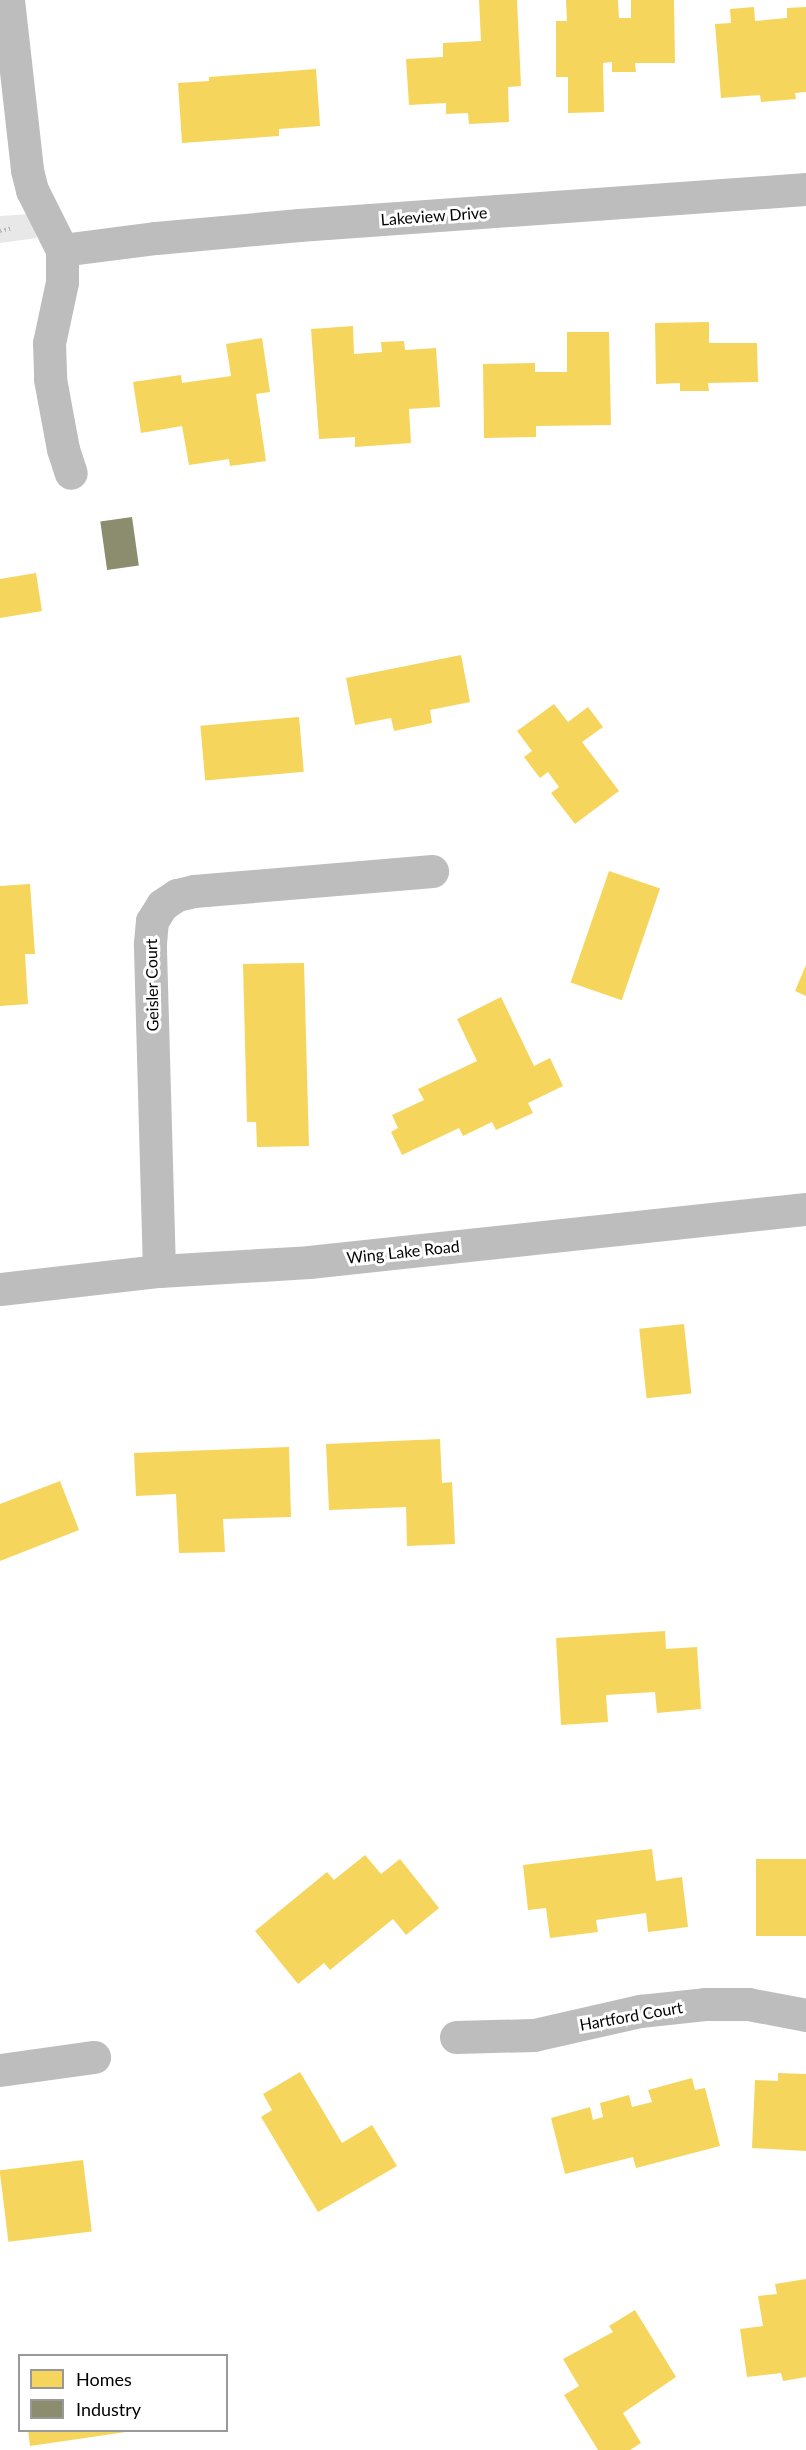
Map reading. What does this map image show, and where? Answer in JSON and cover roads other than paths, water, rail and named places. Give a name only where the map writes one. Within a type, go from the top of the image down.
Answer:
[{"type":"street","points":[[8,0],[27,170],[32,190],[62,250],[62,282],[49,343],[50,379],[57,421],[71,473]]},
{"type":"street","name":"Lakeview Drive","points":[[62,250],[156,238],[299,225],[806,189]]},
{"type":"street","name":"Geisler Court","points":[[159,1271],[150,943],[152,921],[162,905],[177,895],[194,891],[432,871]]},
{"type":"street","name":"Wing Lake Road","points":[[0,1289],[159,1271],[309,1262],[806,1209]]},
{"type":"street","name":"Hartford Court","points":[[456,2037],[534,2035],[640,2011],[705,2004],[748,2004],[806,2014]]},
{"type":"street","points":[[0,2070],[94,2056]]}]
